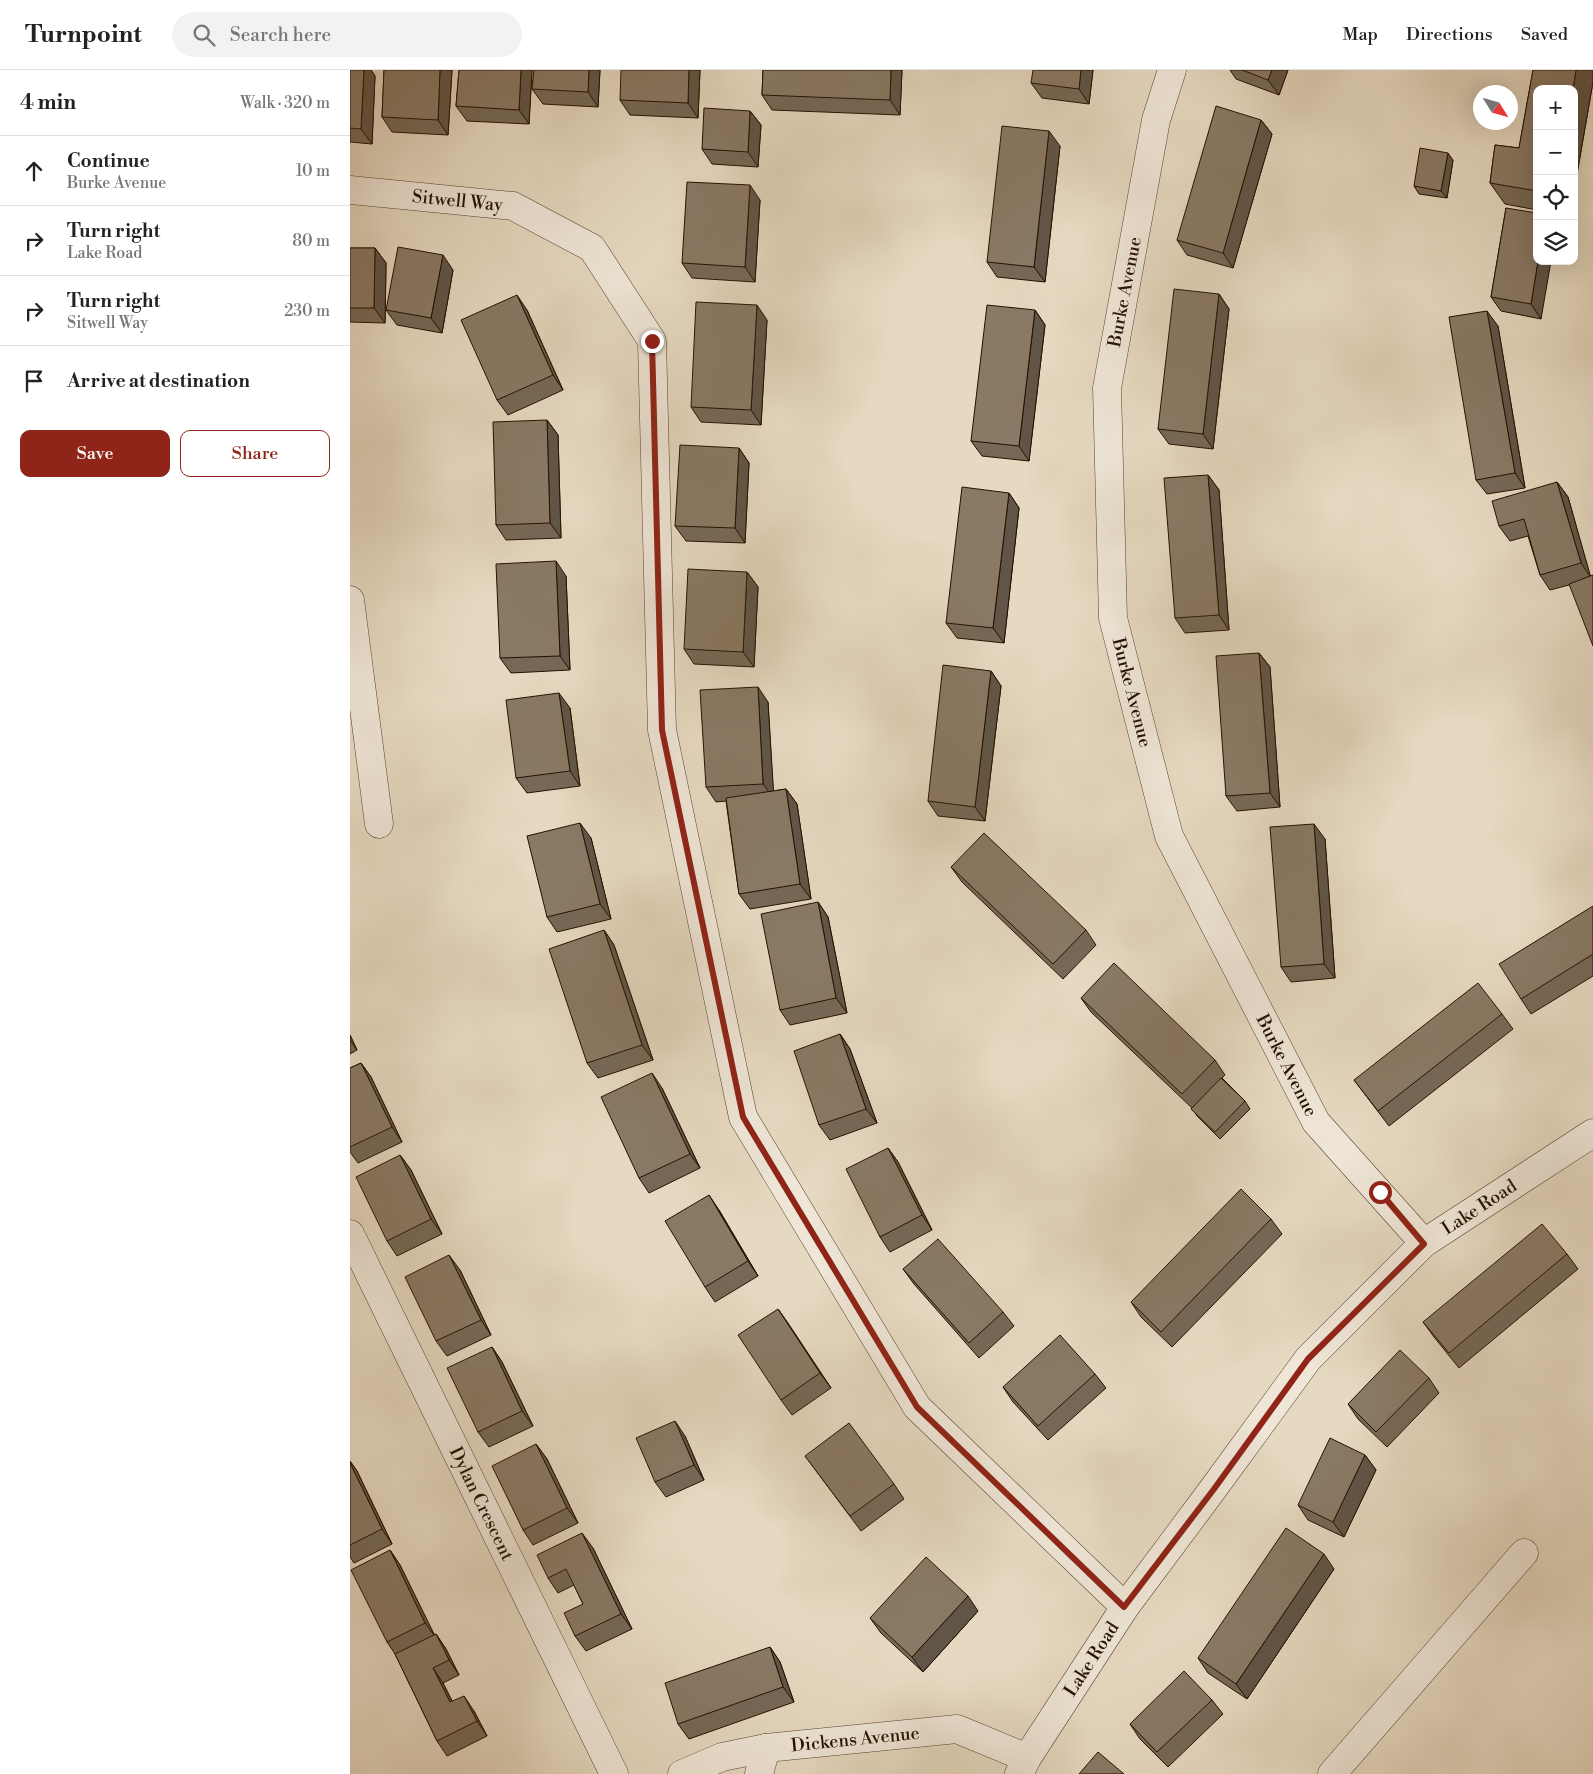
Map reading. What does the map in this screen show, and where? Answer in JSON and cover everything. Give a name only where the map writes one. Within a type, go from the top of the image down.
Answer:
[{"type":"street","name":"Burke Avenue","points":[[1172,70],[1156,120],[1107,388],[1113,618],[1169,836],[1316,1122],[1424,1244]]},
{"type":"street","name":"Sitwell Way","points":[[350,190],[513,206],[592,248],[652,341],[662,730],[743,1117],[917,1407],[1124,1607]]},
{"type":"street","points":[[350,600],[379,824]]},
{"type":"street","name":"Lake Road","points":[[1023,1766],[1124,1607],[1214,1489],[1308,1359],[1424,1244],[1593,1133]]},
{"type":"street","name":"Dylan Crescent","points":[[350,1234],[614,1774]]},
{"type":"street","points":[[1332,1774],[1524,1553]]},
{"type":"street","name":"Dickens Avenue","points":[[682,1774],[722,1757],[766,1748],[957,1729],[1023,1766]]},
{"type":"street","points":[[759,1774],[766,1748]]},
{"type":"building","points":[[350,70],[364,70],[361,129],[350,128]]},
{"type":"building","points":[[384,70],[440,70],[438,120],[382,117]]},
{"type":"building","points":[[459,70],[521,70],[519,110],[456,106]]},
{"type":"building","points":[[534,70],[589,70],[588,92],[532,89]]},
{"type":"building","points":[[621,70],[689,70],[688,103],[620,100]]},
{"type":"building","points":[[763,70],[891,70],[890,100],[762,95]]},
{"type":"building","points":[[1033,70],[1081,70],[1079,89],[1031,83]]},
{"type":"building","points":[[1242,70],[1272,70],[1268,80]]},
{"type":"building","points":[[1533,70],[1576,70],[1574,85],[1533,85],[1533,190],[1490,183],[1495,145],[1519,148]]},
{"type":"building","points":[[1216,106],[1261,120],[1223,253],[1177,240]]},
{"type":"building","points":[[704,108],[750,111],[748,152],[702,149]]},
{"type":"building","points":[[1002,126],[1049,131],[1034,267],[987,262]]},
{"type":"building","points":[[1420,148],[1448,153],[1441,191],[1414,186]]},
{"type":"building","points":[[687,182],[750,185],[745,267],[682,263]]},
{"type":"building","points":[[1506,208],[1533,212],[1533,265],[1537,265],[1531,304],[1491,297]]},
{"type":"building","points":[[398,247],[443,255],[431,318],[386,310]]},
{"type":"building","points":[[350,248],[375,248],[374,308],[350,308]]},
{"type":"building","points":[[1174,289],[1219,294],[1203,434],[1158,429]]},
{"type":"building","points":[[517,295],[553,375],[497,400],[461,320]]},
{"type":"building","points":[[696,302],[757,305],[751,410],[691,407]]},
{"type":"building","points":[[987,305],[1035,310],[1019,446],[971,441]]},
{"type":"building","points":[[1487,311],[1515,473],[1476,480],[1449,317]]},
{"type":"building","points":[[547,420],[550,523],[496,525],[493,422]]},
{"type":"building","points":[[680,445],[739,448],[735,528],[675,526]]},
{"type":"building","points":[[1208,475],[1219,615],[1175,618],[1164,478]]},
{"type":"building","points":[[1557,482],[1581,563],[1540,575],[1524,519],[1499,526],[1492,501]]},
{"type":"building","points":[[962,487],[1009,493],[993,628],[946,623]]},
{"type":"building","points":[[556,561],[560,656],[500,658],[496,564]]},
{"type":"building","points":[[688,569],[747,572],[743,652],[684,649]]},
{"type":"building","points":[[1593,575],[1593,646],[1569,584]]},
{"type":"building","points":[[1259,653],[1270,793],[1226,796],[1216,656]]},
{"type":"building","points":[[943,665],[991,671],[975,807],[928,801]]},
{"type":"building","points":[[758,687],[763,784],[706,787],[700,690]]},
{"type":"building","points":[[559,693],[570,771],[516,778],[506,700]]},
{"type":"building","points":[[786,789],[800,884],[739,894],[726,798]]},
{"type":"building","points":[[580,823],[600,904],[547,917],[527,836]]},
{"type":"building","points":[[1314,824],[1324,964],[1281,967],[1270,827]]},
{"type":"building","points":[[984,833],[1086,930],[1053,964],[951,867]]},
{"type":"building","points":[[818,902],[836,998],[780,1010],[761,914]]},
{"type":"building","points":[[1593,906],[1593,954],[1521,999],[1499,964]]},
{"type":"building","points":[[604,930],[642,1045],[587,1063],[549,949]]},
{"type":"building","points":[[1114,963],[1215,1060],[1182,1094],[1081,998]]},
{"type":"building","points":[[1478,983],[1502,1014],[1378,1111],[1354,1080]]},
{"type":"building","points":[[840,1034],[866,1109],[819,1125],[794,1051]]},
{"type":"building","points":[[361,1063],[392,1127],[350,1147],[350,1068]]},
{"type":"building","points":[[652,1073],[690,1154],[639,1178],[601,1097]]},
{"type":"building","points":[[1221,1078],[1245,1101],[1215,1132],[1191,1109]]},
{"type":"building","points":[[888,1148],[922,1215],[880,1237],[846,1169]]},
{"type":"building","points":[[400,1155],[431,1219],[387,1241],[356,1177]]},
{"type":"building","points":[[1241,1189],[1271,1219],[1161,1332],[1131,1302]]},
{"type":"building","points":[[709,1195],[748,1261],[705,1287],[665,1221]]},
{"type":"building","points":[[1542,1224],[1567,1254],[1449,1353],[1423,1322]]},
{"type":"building","points":[[938,1239],[1003,1312],[969,1343],[903,1269]]},
{"type":"building","points":[[449,1255],[481,1320],[436,1341],[405,1277]]},
{"type":"building","points":[[778,1309],[820,1373],[781,1400],[738,1335]]},
{"type":"building","points":[[1060,1335],[1095,1374],[1038,1426],[1003,1387]]},
{"type":"building","points":[[492,1347],[522,1411],[478,1432],[447,1368]]},
{"type":"building","points":[[1400,1350],[1429,1378],[1376,1432],[1348,1404]]},
{"type":"building","points":[[675,1421],[694,1465],[655,1482],[636,1438]]},
{"type":"building","points":[[849,1423],[894,1484],[850,1516],[805,1456]]},
{"type":"building","points":[[1330,1438],[1365,1455],[1333,1522],[1298,1505]]},
{"type":"building","points":[[536,1444],[567,1508],[523,1530],[492,1466]]},
{"type":"building","points":[[350,1463],[382,1529],[350,1545]]},
{"type":"building","points":[[1286,1528],[1324,1554],[1236,1684],[1198,1658]]},
{"type":"building","points":[[582,1533],[621,1614],[575,1636],[564,1613],[583,1604],[566,1569],[548,1578],[537,1555]]},
{"type":"building","points":[[390,1550],[425,1623],[387,1642],[351,1570]]},
{"type":"building","points":[[926,1557],[968,1596],[912,1657],[870,1618]]},
{"type":"building","points":[[436,1634],[449,1660],[433,1668],[450,1702],[464,1696],[477,1721],[437,1741],[395,1654]]},
{"type":"building","points":[[770,1647],[783,1687],[678,1724],[665,1683]]},
{"type":"building","points":[[1184,1671],[1212,1700],[1157,1752],[1130,1724]]},
{"type":"building","points":[[1098,1752],[1124,1774],[1079,1774]]},
{"type":"route","points":[[652,341],[662,730],[743,1117],[917,1407],[1124,1607],[1214,1489],[1308,1359],[1424,1244],[1380,1192]]}]
